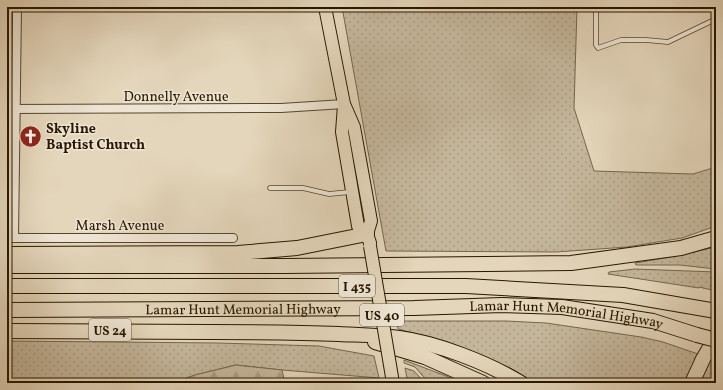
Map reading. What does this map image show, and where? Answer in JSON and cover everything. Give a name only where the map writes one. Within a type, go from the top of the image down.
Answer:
[{"type":"highway","points":[[7,266],[285,266],[571,263],[681,248],[716,238]]},
{"type":"highway","points":[[7,254],[238,253],[369,240]]},
{"type":"highway","name":"Lamar Hunt Memorial Highway","points":[[7,286],[466,286],[623,295],[710,309]]},
{"type":"highway","name":"Lamar Hunt Memorial Highway","points":[[7,310],[406,308],[502,305],[540,306],[562,307],[653,321],[697,335],[716,338]]},
{"type":"highway","name":"US 24","points":[[7,331],[123,330],[306,333],[374,342],[425,357],[483,383]]},
{"type":"highway","points":[[306,333],[401,338],[456,354],[489,367],[521,383]]},
{"type":"highway","points":[[692,383],[703,358],[716,338]]},
{"type":"main road","name":"US 40","points":[[325,7],[344,104],[354,127],[371,221],[369,240],[393,383]]},
{"type":"main road","name":"US 40","points":[[344,104],[342,132],[358,226],[369,240]]},
{"type":"street","points":[[11,238],[11,109],[16,7]]},
{"type":"street","name":"Donnelly Avenue","points":[[11,109],[281,108],[344,104]]},
{"type":"street","name":"Marsh Avenue","points":[[11,238],[233,238]]},
{"type":"lane","points":[[596,7],[596,45],[598,48],[621,40],[668,42],[716,19]]},
{"type":"lane","points":[[270,188],[303,188],[328,194],[352,192]]},
{"type":"green space","points":[[342,7],[577,7],[574,108],[594,171],[693,174],[716,167],[716,226],[682,238],[627,247],[556,252],[386,251]]},
{"type":"green space","points":[[716,247],[716,269],[680,265],[636,265],[635,263],[676,256]]},
{"type":"green space","points":[[635,269],[716,272],[716,291],[699,287],[608,274],[609,272]]},
{"type":"green space","points":[[397,321],[506,321],[546,323],[641,337],[663,342],[698,354],[685,383],[535,383],[503,365],[469,350],[398,329]]},
{"type":"green space","points":[[7,341],[218,343],[319,346],[374,356],[379,378],[236,365],[195,375],[173,383],[7,383]]},
{"type":"green space","points":[[708,357],[716,358],[716,383],[696,383]]},
{"type":"green space","points":[[404,360],[461,383],[429,383],[415,367],[404,363]]},
{"type":"green space","points":[[236,365],[282,370],[285,383],[173,383],[195,375]]},
{"type":"green space","points":[[405,368],[414,371],[425,383],[408,383]]},
{"type":"place","name":"Skyline Baptist Church","points":[[30,136]]}]
